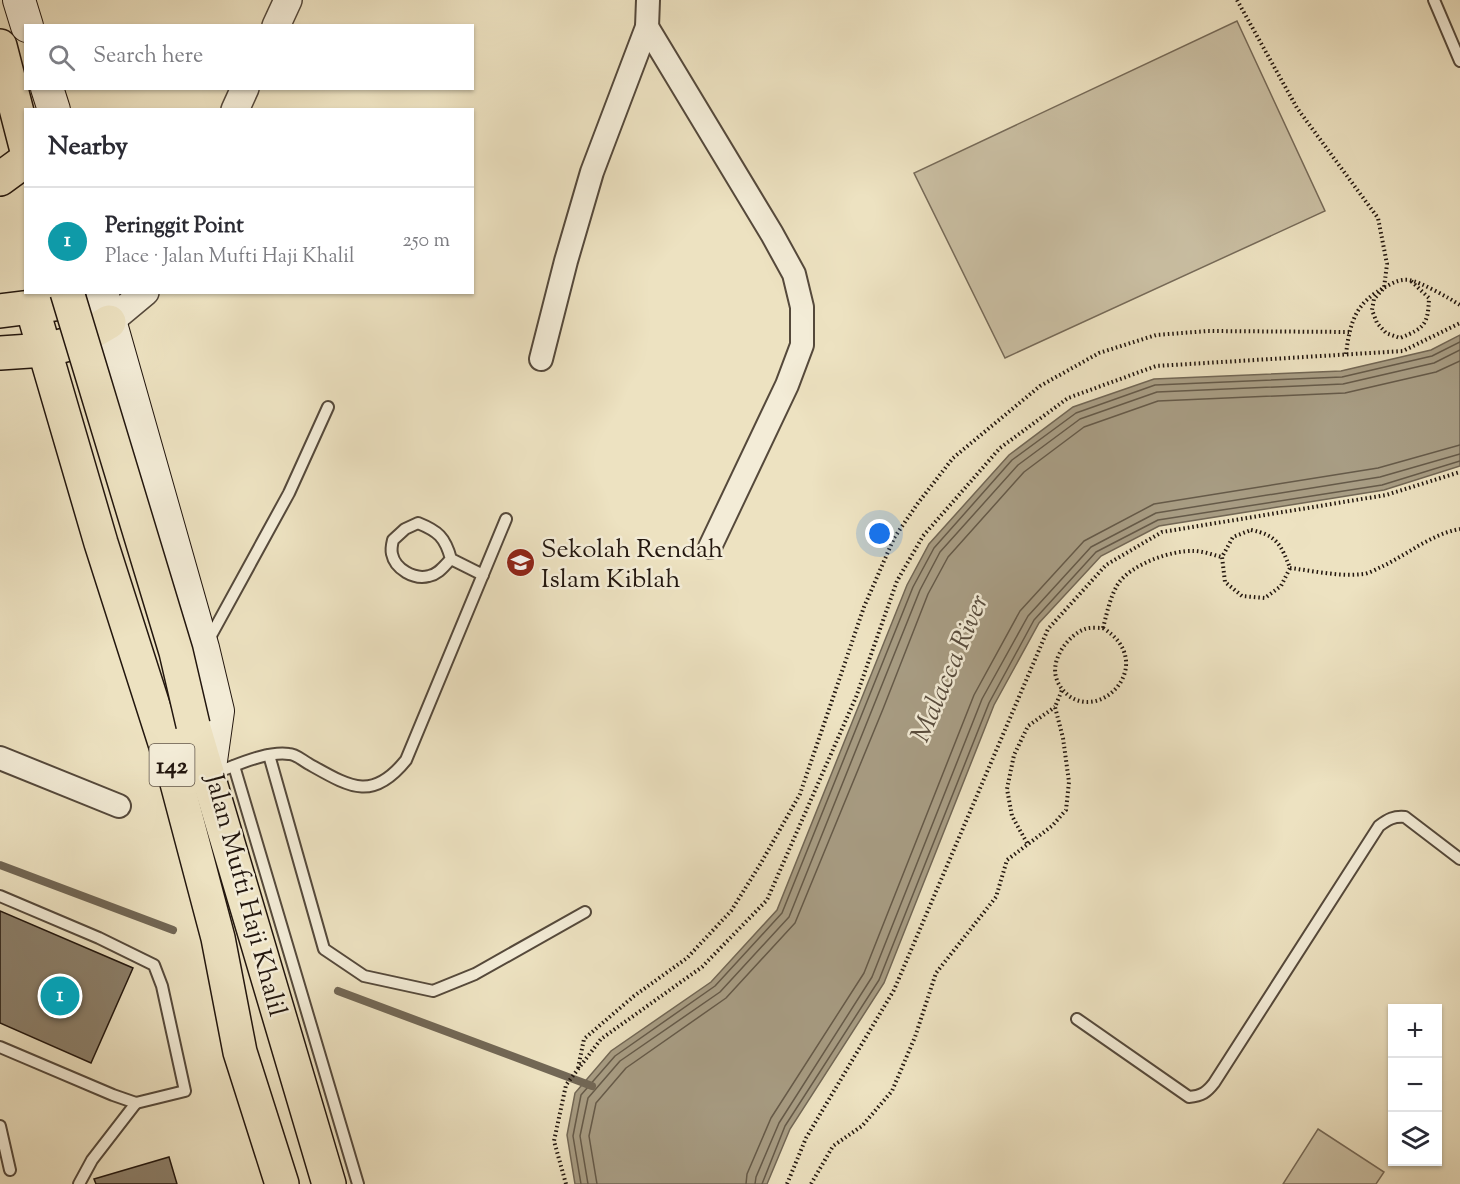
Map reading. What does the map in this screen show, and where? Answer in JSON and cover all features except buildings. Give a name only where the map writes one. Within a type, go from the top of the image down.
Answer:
[{"type":"main road","points":[[19,0],[26,24]]},
{"type":"main road","points":[[0,46],[24,139]]},
{"type":"main road","points":[[48,90],[53,108]]},
{"type":"main road","points":[[0,179],[24,161]]},
{"type":"main road","name":"142","points":[[68,294],[176,652],[193,724],[222,770]]},
{"type":"main road","points":[[0,311],[60,303],[74,294]]},
{"type":"main road","name":"Jalan Mufti Haji Khalil","points":[[32,307],[101,543],[173,768],[218,938],[240,1052],[282,1184]]},
{"type":"main road","points":[[0,353],[45,350],[73,343],[105,307]]},
{"type":"main road","name":"Jalan Mufti Haji Khalil","points":[[105,307],[203,648],[218,711],[222,770],[329,1184]]},
{"type":"street","points":[[277,24],[288,0]]},
{"type":"street","points":[[541,359],[592,172],[647,27],[648,0]]},
{"type":"street","points":[[647,27],[772,234],[794,274],[802,307],[802,345],[787,385],[710,547]]},
{"type":"street","points":[[236,108],[244,90]]},
{"type":"street","points":[[105,307],[140,294]]},
{"type":"street","points":[[0,758],[119,806]]},
{"type":"lane","points":[[1434,0],[1460,61]]},
{"type":"lane","points":[[203,648],[289,493],[328,407]]},
{"type":"lane","points":[[358,1184],[222,770],[269,755],[291,753],[340,782],[358,787],[377,786],[393,777],[406,760],[506,519]]},
{"type":"lane","points":[[418,523],[435,530],[447,545],[450,559],[441,571],[428,577],[413,576],[400,568],[392,554],[393,540],[405,529],[418,523]]},
{"type":"lane","points":[[450,559],[483,575]]},
{"type":"lane","points":[[269,755],[324,949],[364,976],[433,991],[475,974],[585,912]]},
{"type":"lane","points":[[1077,1019],[1189,1097],[1200,1096],[1214,1083],[1379,826],[1387,819],[1396,816],[1406,817],[1460,859]]},
{"type":"lane","points":[[0,896],[99,938],[154,965],[162,986],[185,1091],[136,1103],[0,1047]]},
{"type":"lane","points":[[79,1184],[92,1160],[136,1103]]},
{"type":"lane","points":[[0,1126],[10,1170]]},
{"type":"path","points":[[1237,0],[1297,108],[1378,218],[1387,264],[1384,288],[1374,299],[1372,310],[1377,323],[1386,333],[1400,338],[1416,332],[1428,318],[1429,298],[1410,280]]},
{"type":"path","points":[[1346,354],[1349,332],[1358,308],[1375,292],[1396,281],[1410,280],[1460,305]]},
{"type":"path","points":[[566,1184],[554,1141],[566,1085],[601,1039],[702,967],[767,900],[856,697],[897,581],[923,536],[1000,448],[1068,398],[1156,366],[1403,351],[1460,323]]},
{"type":"path","points":[[577,1071],[584,1039],[634,996],[687,958],[731,911],[761,863],[800,794],[864,608],[894,538],[918,502],[953,458],[1040,386],[1099,353],[1156,335],[1208,331],[1349,332]]},
{"type":"path","points":[[787,1184],[807,1138],[894,990],[1048,629],[1106,565],[1162,532],[1386,495],[1460,472]]},
{"type":"path","points":[[1290,568],[1366,574],[1427,541],[1460,529]]},
{"type":"path","points":[[1251,530],[1268,533],[1282,546],[1290,568],[1281,586],[1264,598],[1242,596],[1225,582],[1222,557],[1233,537],[1251,530]]},
{"type":"path","points":[[1103,628],[1109,604],[1119,582],[1141,565],[1166,554],[1194,550],[1222,557]]},
{"type":"path","points":[[1103,628],[1117,637],[1126,653],[1126,670],[1116,690],[1100,700],[1077,702],[1062,690],[1055,676],[1057,660],[1065,643],[1085,629],[1103,628]]},
{"type":"path","points":[[1027,843],[1012,816],[1007,789],[1014,755],[1028,726],[1055,707],[1062,690]]},
{"type":"path","points":[[811,1184],[833,1146],[861,1125],[892,1091],[915,1037],[936,973],[996,897],[1007,860],[1052,826],[1065,810],[1069,782],[1063,738],[1055,707]]},
{"type":"shaded area","points":[[1237,21],[1325,211],[1005,358],[914,173]]},
{"type":"shaded area","points":[[1318,1129],[1384,1172],[1376,1184],[1283,1184]]},
{"type":"water","name":"Malacca River","points":[[1460,335],[1460,466],[1384,490],[1159,526],[1101,556],[1039,623],[994,705],[884,983],[790,1129],[767,1184],[575,1184],[567,1135],[575,1093],[611,1051],[711,982],[777,910],[907,585],[929,544],[1009,455],[1073,407],[1154,379],[1341,371],[1431,350]]},
{"type":"waterway","points":[[0,865],[173,930]]},
{"type":"waterway","points":[[338,991],[592,1086]]},
{"type":"place","name":"Sekolah Rendah Islam Kiblah","points":[[520,563]]},
{"type":"place","name":"Peringgit Point","points":[[60,996]]}]
